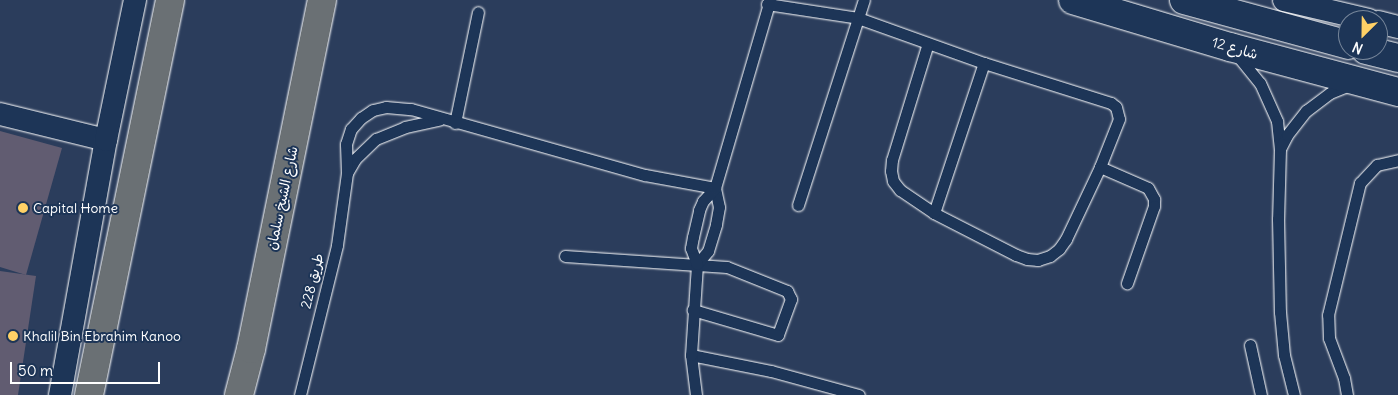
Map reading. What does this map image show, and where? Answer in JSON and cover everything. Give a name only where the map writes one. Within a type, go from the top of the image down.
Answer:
[{"type":"main road","points":[[89,395],[170,0]]},
{"type":"main road","name":"شارع الشيخ سلمان","points":[[239,395],[251,349],[322,0]]},
{"type":"street","points":[[60,395],[106,140],[135,0]]},
{"type":"street","name":"شارع 12","points":[[1073,0],[1230,47],[1398,92]]},
{"type":"street","points":[[1184,0],[1338,43]]},
{"type":"street","points":[[1284,0],[1338,13]]},
{"type":"street","points":[[0,114],[106,140]]},
{"type":"lane","points":[[798,205],[864,0]]},
{"type":"lane","points":[[696,395],[691,355],[697,264],[691,248],[696,219],[703,201],[715,188],[768,1],[858,18],[928,43],[984,63],[1112,103],[1116,107],[1119,119],[1100,167],[1059,249],[1050,256],[1038,260],[1016,255],[934,213],[900,190],[894,181],[890,171],[892,160],[928,43]]},
{"type":"lane","points":[[455,123],[478,12]]},
{"type":"lane","points":[[1230,47],[1260,83],[1277,121],[1280,149],[1278,236],[1280,312],[1284,355],[1294,395]]},
{"type":"lane","points":[[934,213],[984,63]]},
{"type":"lane","points":[[1280,149],[1296,123],[1312,106],[1330,93],[1359,82]]},
{"type":"lane","points":[[348,173],[346,144],[351,129],[360,118],[373,110],[386,107],[399,108],[441,119],[645,175],[715,188]]},
{"type":"lane","points":[[348,173],[356,159],[376,139],[405,127],[441,119]]},
{"type":"lane","points":[[1347,395],[1344,378],[1329,338],[1328,314],[1360,183],[1377,165],[1398,160]]},
{"type":"lane","points":[[1100,167],[1148,188],[1154,199],[1154,206],[1127,283]]},
{"type":"lane","name":"طريق 228","points":[[300,395],[337,245],[348,173]]},
{"type":"lane","points":[[697,264],[708,251],[716,224],[719,207],[715,188]]},
{"type":"lane","points":[[565,256],[727,267],[787,291],[791,299],[778,335],[693,310]]},
{"type":"lane","points":[[1250,345],[1261,395]]},
{"type":"lane","points":[[691,355],[771,370],[859,395]]},
{"type":"building","name":"Capital Home","points":[[0,131],[62,148],[26,275],[0,267]]},
{"type":"building","name":"Khalil Bin Ebrahim Kanoo","points":[[0,271],[36,276],[18,395],[0,395]]},
{"type":"place","name":"Capital Home","points":[[23,208]]},
{"type":"place","name":"Khalil Bin Ebrahim Kanoo","points":[[13,336]]}]
